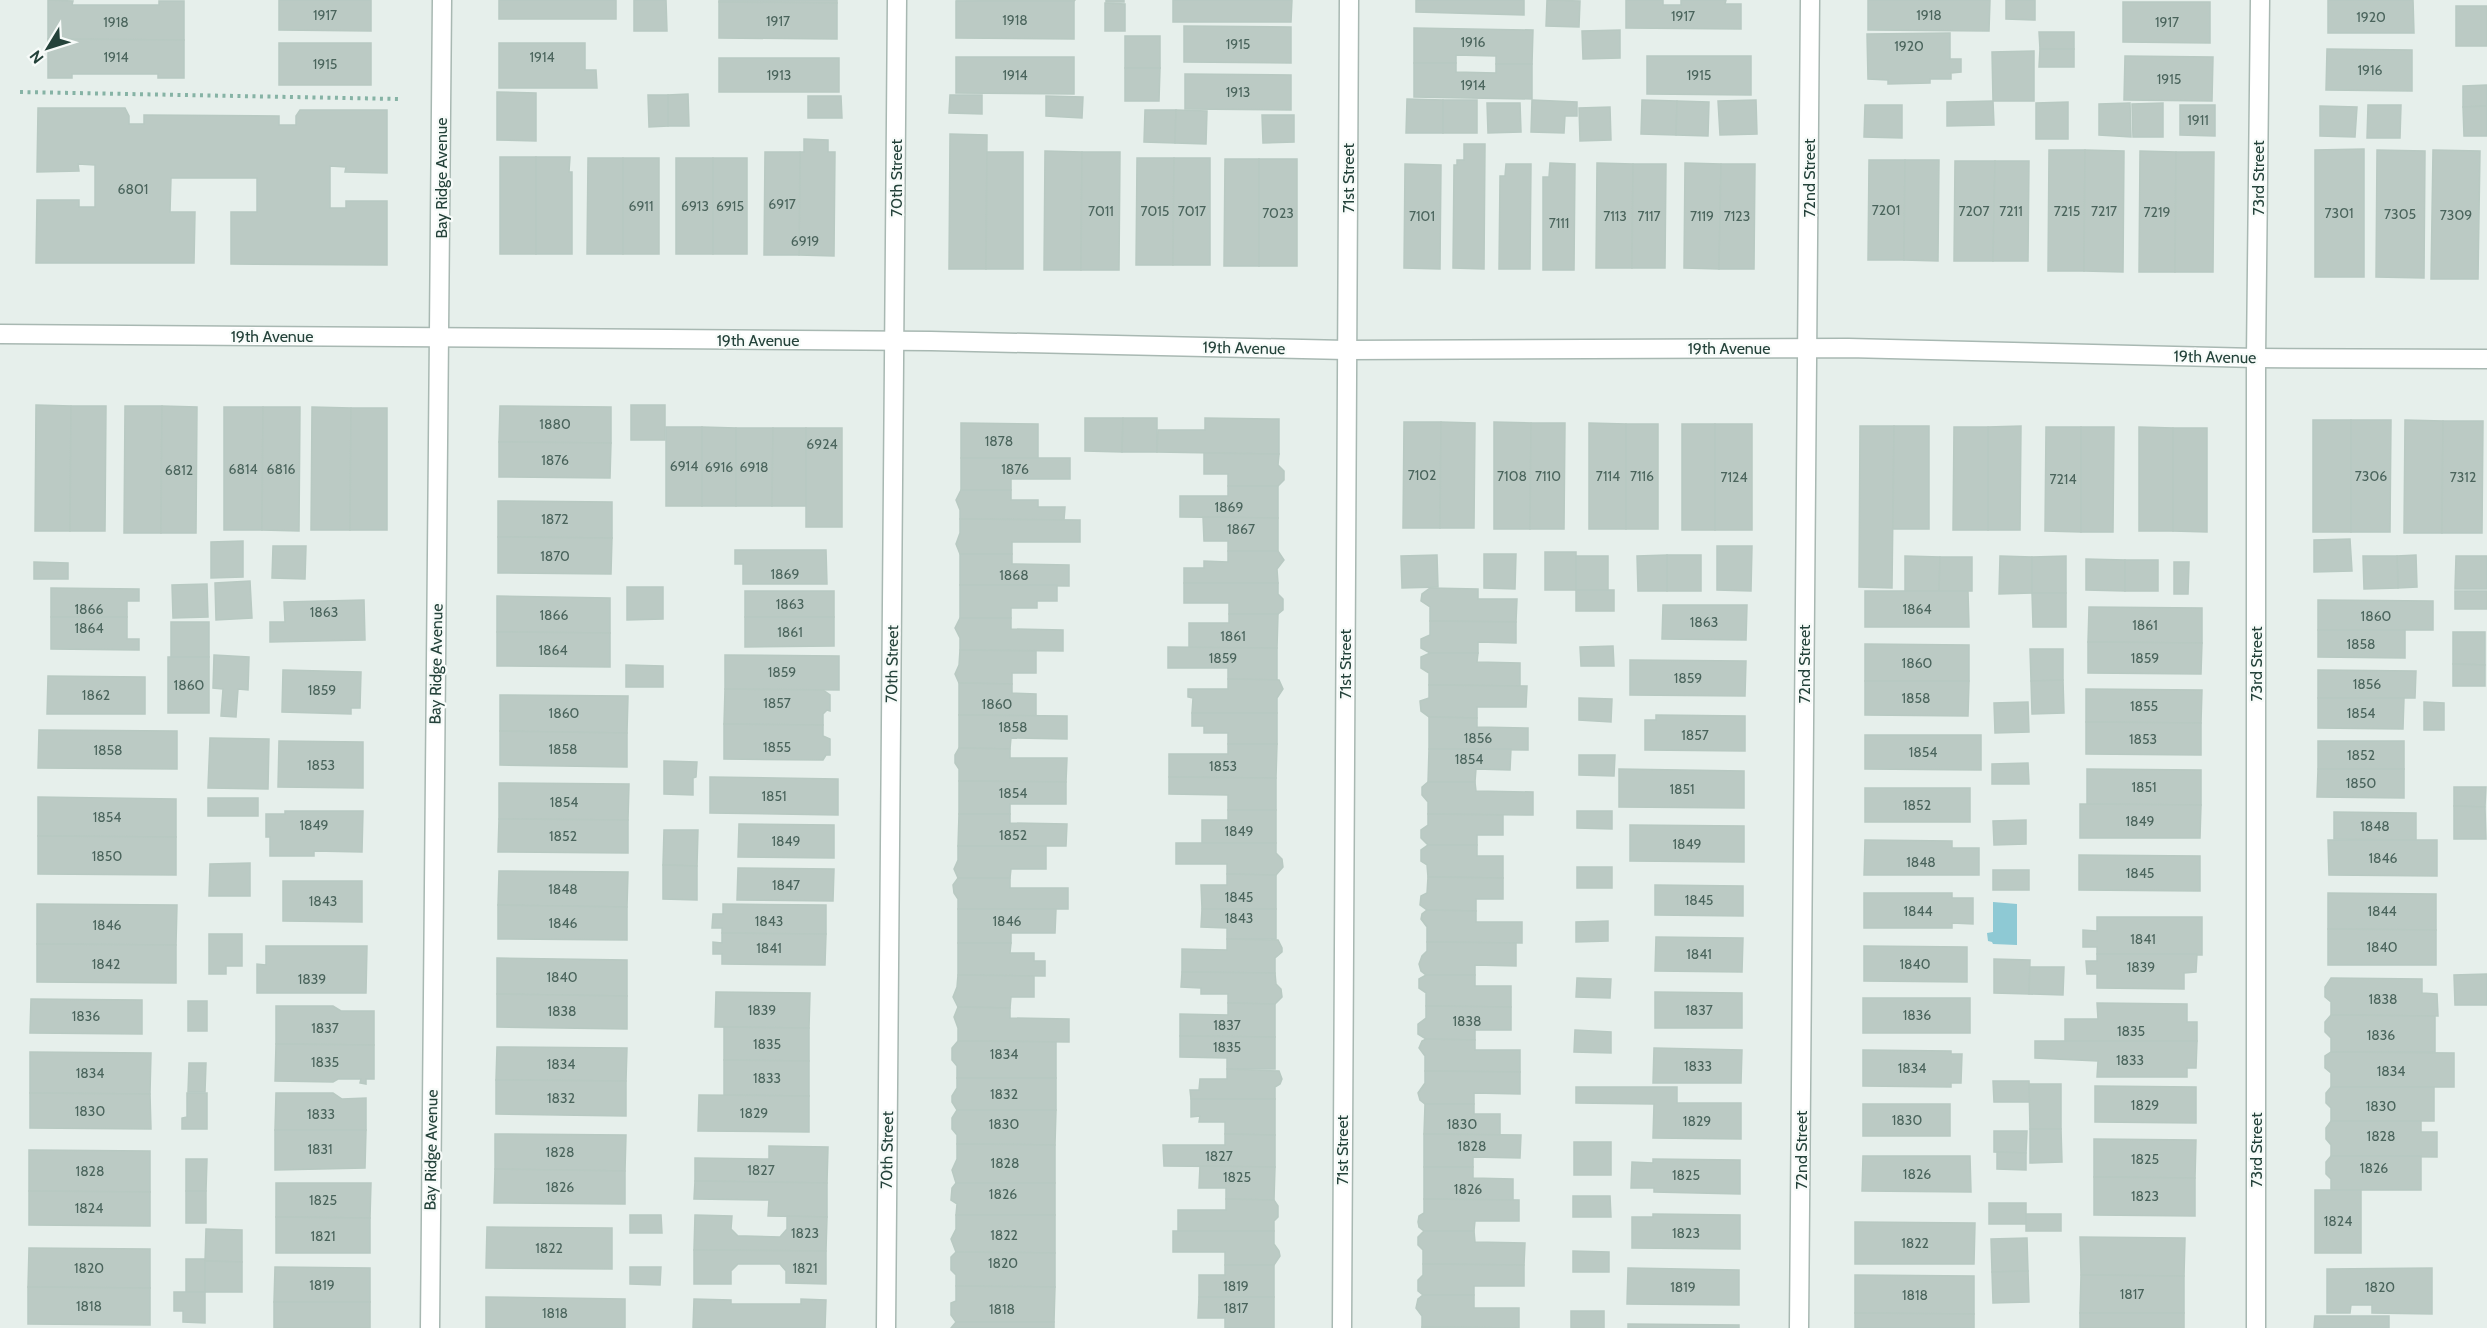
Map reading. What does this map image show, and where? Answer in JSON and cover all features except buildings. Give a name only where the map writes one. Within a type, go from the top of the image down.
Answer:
[{"type":"street","name":"Bay Ridge Avenue","points":[[430,1328],[442,0]]},
{"type":"street","name":"70th Street","points":[[886,1328],[897,0]]},
{"type":"street","name":"71st Street","points":[[1342,1328],[1349,0]]},
{"type":"street","name":"72nd Street","points":[[1799,1328],[1810,0]]},
{"type":"street","name":"73rd Street","points":[[2256,1328],[2256,358],[2260,0]]},
{"type":"street","name":"19th Avenue","points":[[0,334],[895,341],[1346,350],[1808,348],[2256,358],[2487,359]]},
{"type":"path","points":[[20,92],[400,99]]},
{"type":"water","points":[[1993,902],[2017,904],[2017,945],[1993,944],[1988,941],[1987,933],[1993,932]]}]
